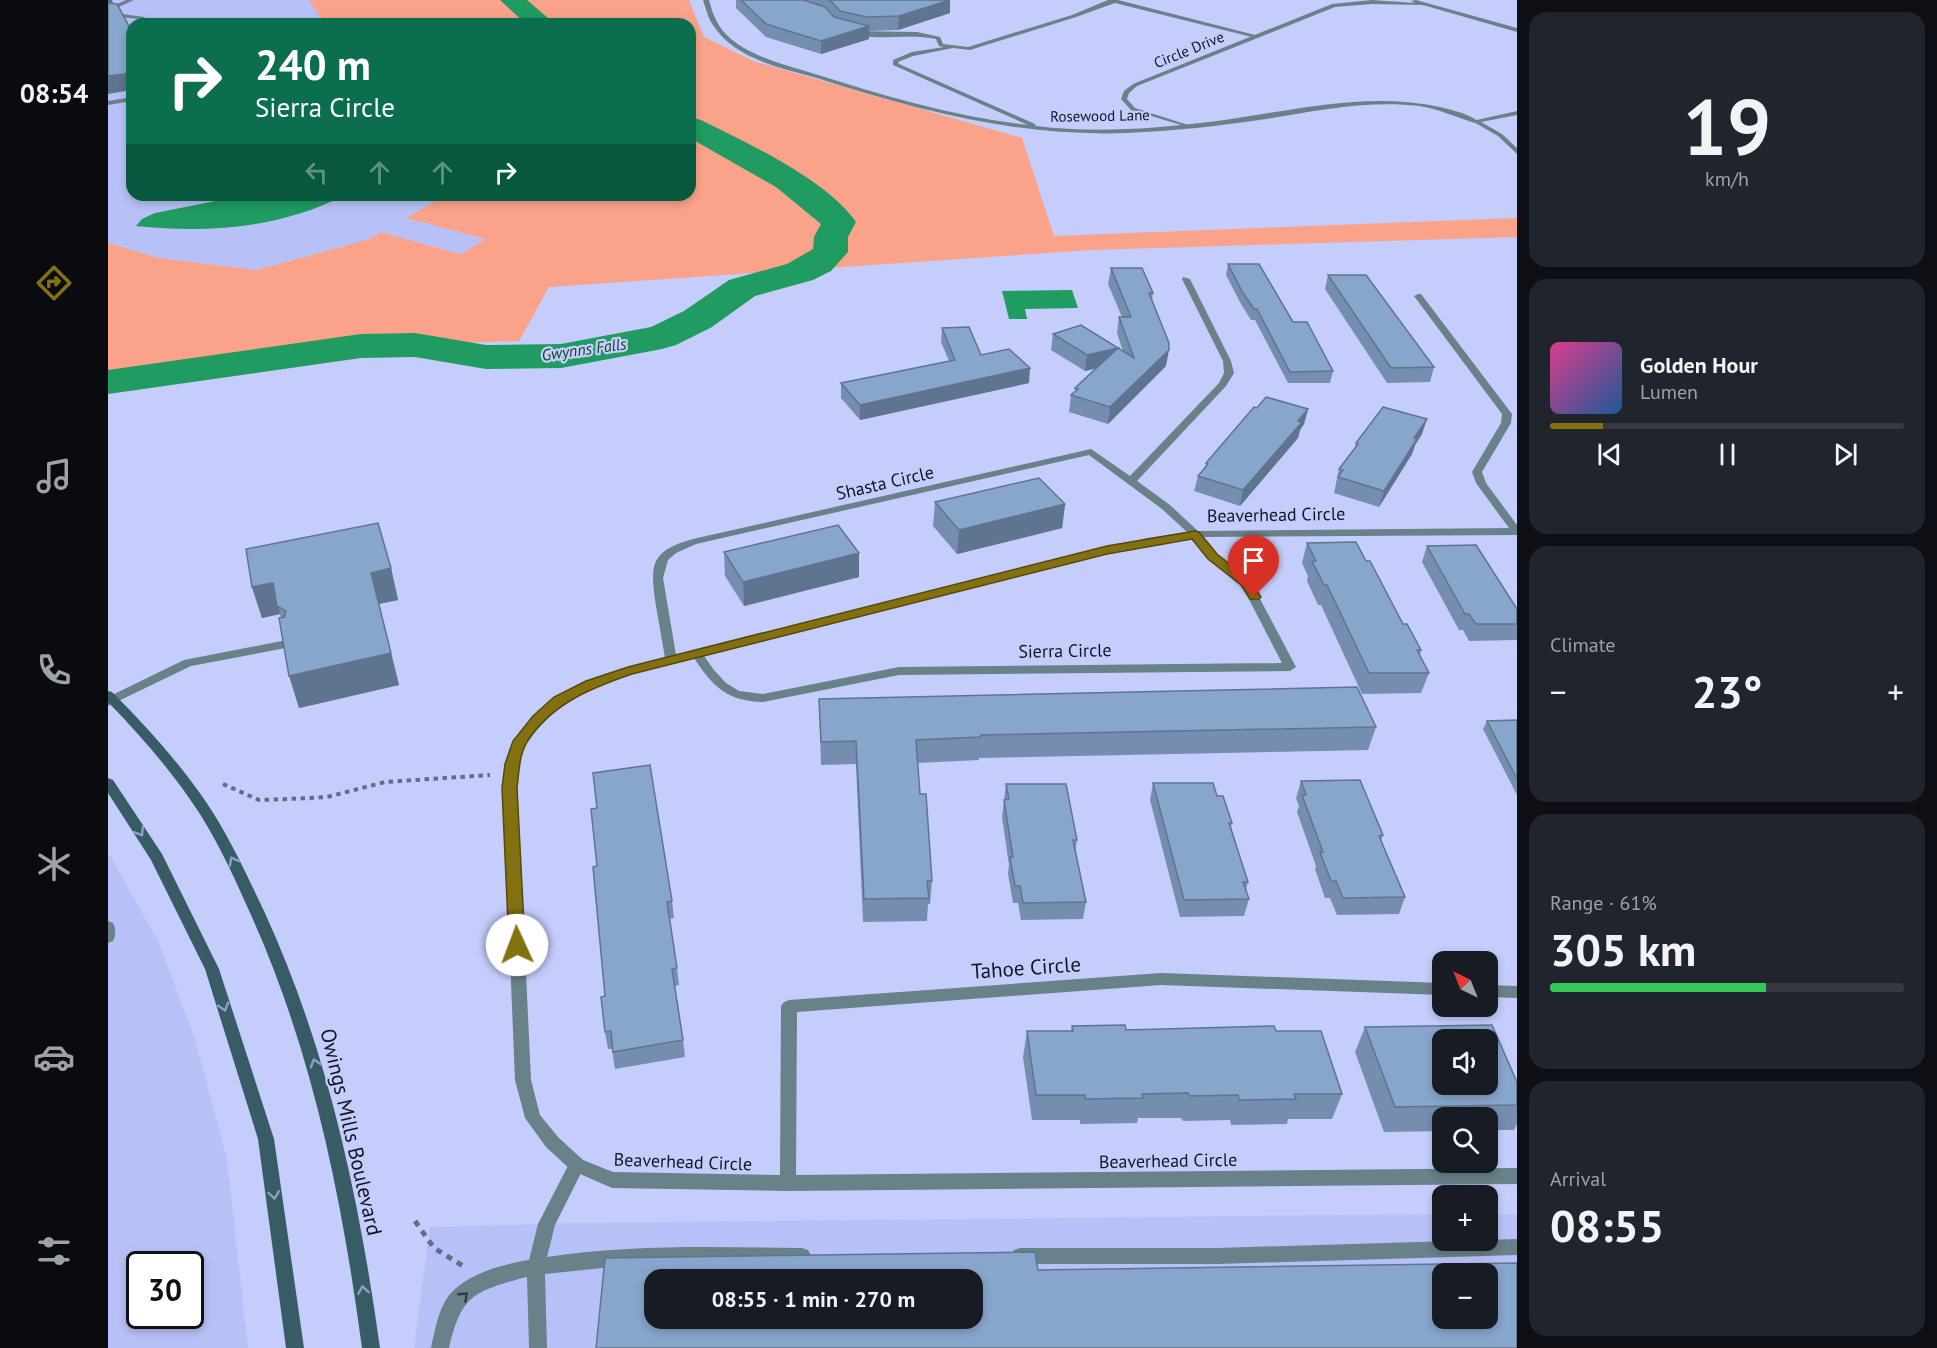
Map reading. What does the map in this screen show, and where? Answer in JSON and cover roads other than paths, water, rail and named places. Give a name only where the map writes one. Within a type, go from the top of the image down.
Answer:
[{"type":"main road","name":"Owings Mills Boulevard","points":[[110,699],[143,732],[199,803],[239,874],[284,970],[317,1069],[335,1140],[357,1256],[371,1348]]},
{"type":"main road","points":[[108,783],[157,858],[212,969],[266,1139],[295,1348]]},
{"type":"street","points":[[108,12],[131,0]]},
{"type":"street","name":"Rosewood Lane","points":[[706,0],[713,22],[719,31],[732,43],[765,58],[979,122],[1050,131],[1126,131],[1259,118],[1353,102],[1380,101],[1426,105],[1475,121],[1500,135],[1517,152]]},
{"type":"street","points":[[1050,131],[1003,113],[896,65],[895,61],[904,56],[951,48],[968,49],[1074,16],[1112,0],[1256,36]]},
{"type":"street","name":"Circle Drive","points":[[1186,126],[1133,109],[1124,99],[1126,92],[1135,85],[1346,0]]},
{"type":"street","points":[[1412,0],[1421,5],[1517,30]]},
{"type":"street","name":"Circle Drive","points":[[1334,5],[1372,2],[1421,5]]},
{"type":"street","points":[[108,12],[142,18]]},
{"type":"street","points":[[844,30],[867,35],[923,33],[938,38],[941,45],[951,48]]},
{"type":"street","points":[[108,103],[126,100]]},
{"type":"street","points":[[1475,121],[1517,113]]},
{"type":"street","points":[[1131,481],[1222,384],[1229,373],[1227,361],[1186,279]]},
{"type":"street","points":[[1418,296],[1507,414],[1506,423],[1477,472],[1481,483],[1517,531]]},
{"type":"street","name":"Shasta Circle","points":[[671,660],[657,578],[657,565],[677,548],[693,542],[1091,452],[1166,507],[1195,534]]},
{"type":"street","name":"Beaverhead Circle","points":[[1517,531],[1195,534],[1107,550],[671,660],[591,684],[559,700],[520,741],[511,774],[510,788],[523,1080],[533,1118],[552,1142],[577,1165],[612,1180],[788,1183],[1517,1176]]},
{"type":"street","name":"Sierra Circle","points":[[697,654],[710,676],[723,687],[742,696],[764,700],[869,675],[899,671],[1290,667],[1246,582],[1213,556],[1195,534]]},
{"type":"street","points":[[110,699],[188,663],[287,644]]},
{"type":"street","points":[[108,927],[108,937]]},
{"type":"street","name":"Tahoe Circle","points":[[788,1183],[789,1006],[1161,979],[1432,989]]},
{"type":"street","points":[[1498,991],[1517,992]]},
{"type":"street","points":[[538,1348],[536,1267],[547,1224],[577,1165]]},
{"type":"street","points":[[1002,1256],[1217,1256],[1517,1247]]},
{"type":"street","points":[[440,1348],[445,1328],[459,1298],[488,1278],[536,1267],[631,1256],[823,1256]]},
{"type":"waterway","name":"Gwynns Falls","points":[[512,0],[534,18]]},
{"type":"waterway","name":"Gwynns Falls","points":[[108,382],[361,346],[415,345],[486,357],[561,356],[662,337],[698,319],[742,288],[800,272],[818,263],[830,252],[831,237],[839,222],[823,207],[768,168],[696,129]]}]
